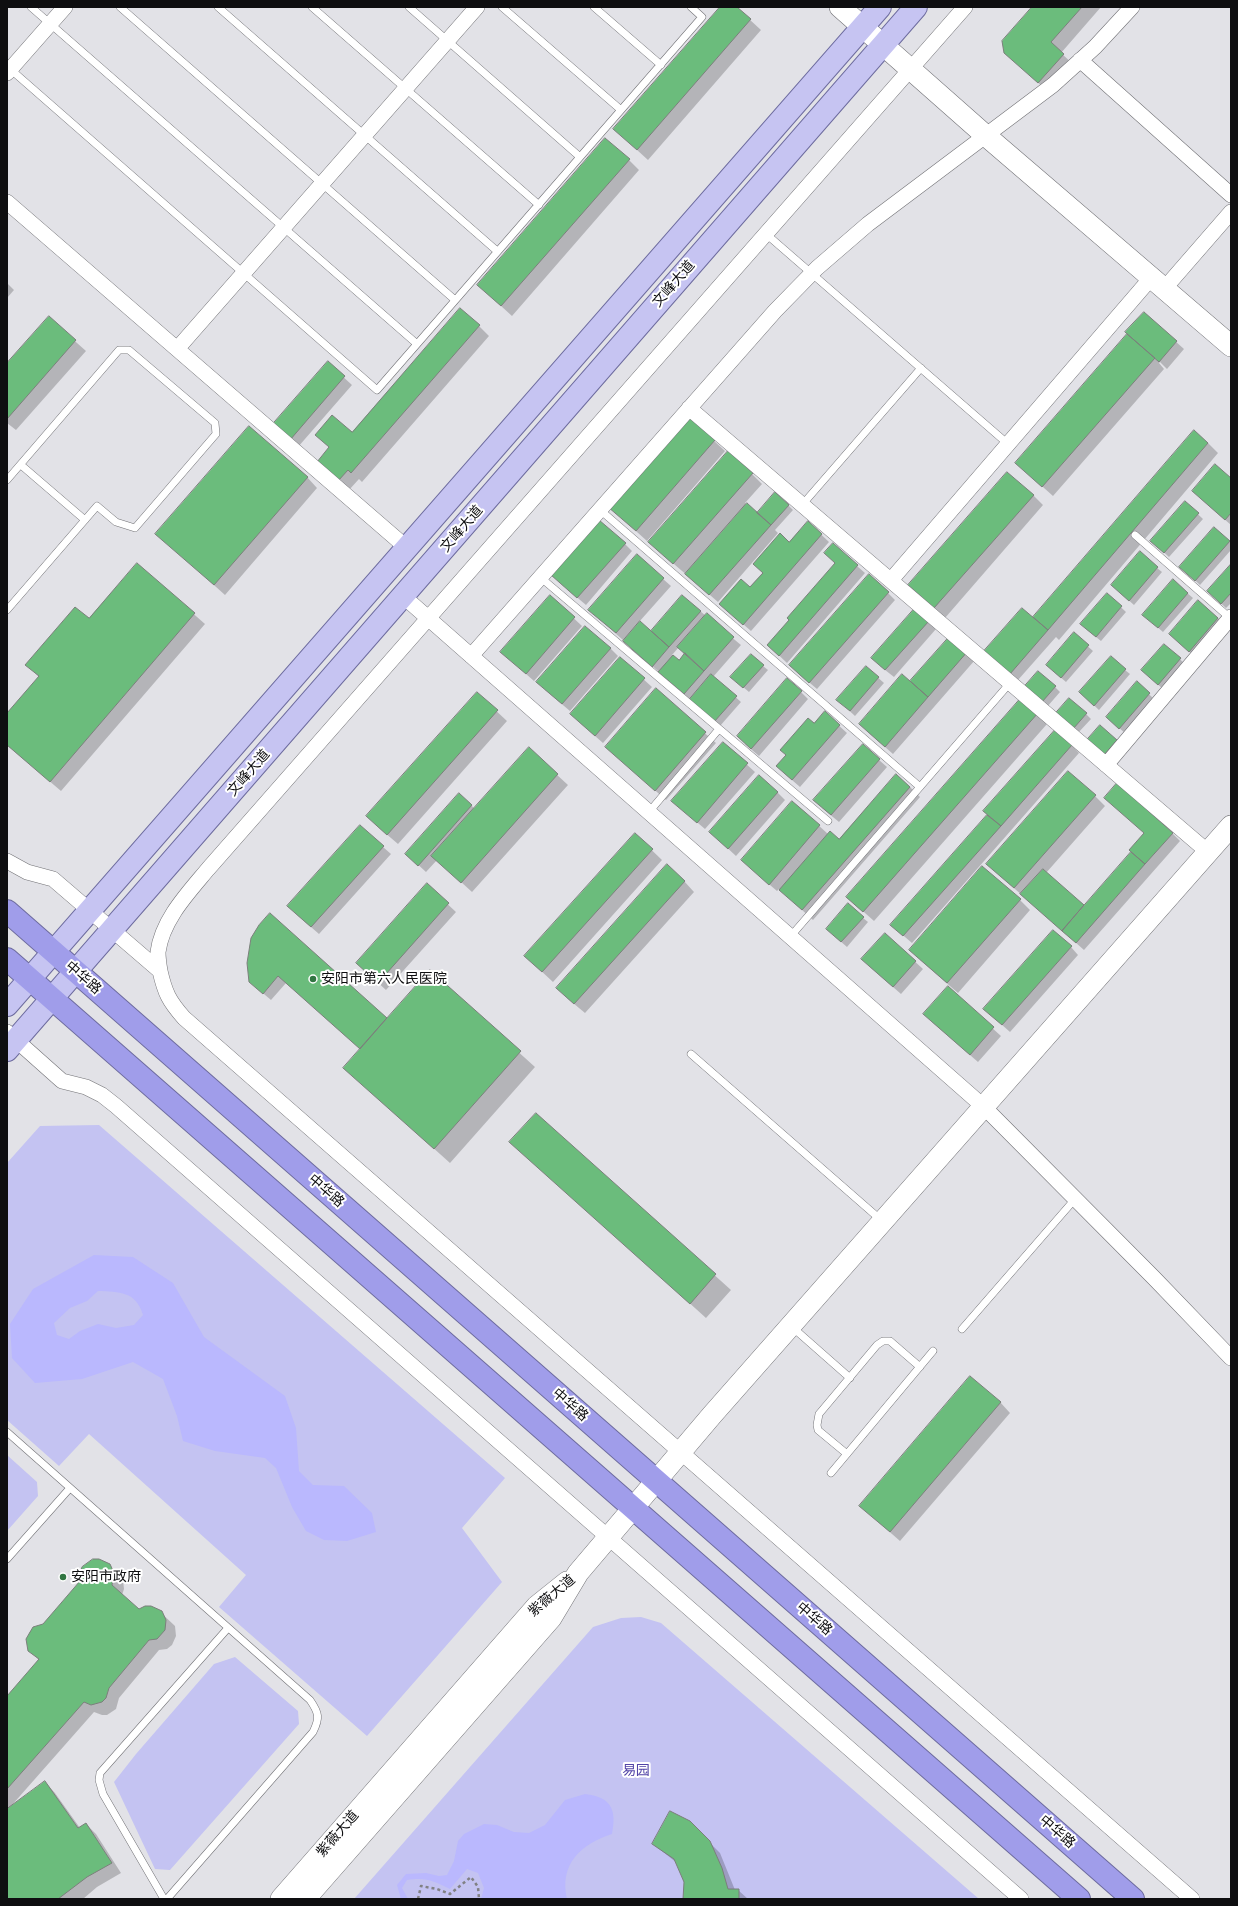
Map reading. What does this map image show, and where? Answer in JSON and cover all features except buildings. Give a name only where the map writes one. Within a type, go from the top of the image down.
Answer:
[{"type":"highway","name":"中华路","points":[[7,911],[1133,1899]]},
{"type":"highway","points":[[7,959],[1079,1899]]},
{"type":"main road","name":"文峰大道","points":[[7,1005],[880,7]]},
{"type":"main road","name":"文峰大道","points":[[10,1041],[76,972],[916,7]]},
{"type":"street","points":[[8,70],[66,7]]},
{"type":"street","points":[[177,350],[477,7]]},
{"type":"street","points":[[840,7],[985,135],[1231,346]]},
{"type":"street","points":[[965,7],[208,869],[179,904],[164,931],[158,952],[160,971],[165,993],[172,1005],[184,1018],[1192,1899]]},
{"type":"street","points":[[471,656],[774,311],[812,273],[868,224],[1053,85],[1095,47],[1132,7]]},
{"type":"street","points":[[1080,60],[1231,195]]},
{"type":"street","points":[[7,202],[407,548]]},
{"type":"street","points":[[891,580],[1008,444],[1158,284],[1231,212]]},
{"type":"street","points":[[688,408],[1208,852]]},
{"type":"street","points":[[403,596],[984,1107],[1231,1358]]},
{"type":"street","points":[[1106,764],[1231,618]]},
{"type":"street","points":[[578,1573],[680,1452],[1231,826]]},
{"type":"street","points":[[7,861],[27,872],[53,879],[160,971]]},
{"type":"street","points":[[10,1041],[62,1081],[86,1087],[102,1095],[116,1106],[1021,1899]]},
{"type":"street","name":"紫薇大道","points":[[281,1899],[537,1606],[578,1573]]},
{"type":"street","name":"紫薇大道","points":[[305,1899],[551,1618],[578,1573]]},
{"type":"lane","points":[[31,7],[417,344]]},
{"type":"lane","points":[[120,7],[455,300]]},
{"type":"lane","points":[[218,7],[497,252]]},
{"type":"lane","points":[[312,7],[539,204]]},
{"type":"lane","points":[[409,7],[580,157]]},
{"type":"lane","points":[[502,7],[621,110]]},
{"type":"lane","points":[[594,7],[660,65]]},
{"type":"lane","points":[[8,70],[244,273],[377,390],[702,17],[691,7]]},
{"type":"lane","points":[[765,233],[1008,444]]},
{"type":"lane","points":[[7,480],[119,350],[129,350],[215,424],[216,434],[135,528],[116,522],[97,506],[7,610]]},
{"type":"lane","points":[[802,505],[921,368]]},
{"type":"lane","points":[[21,465],[85,520]]},
{"type":"lane","points":[[599,509],[920,787]]},
{"type":"lane","points":[[1135,535],[1231,618]]},
{"type":"lane","points":[[540,577],[828,821]]},
{"type":"lane","points":[[790,937],[1010,682]]},
{"type":"lane","points":[[649,812],[719,729]]},
{"type":"lane","points":[[690,1054],[882,1222]]},
{"type":"lane","points":[[962,1329],[1075,1199]]},
{"type":"lane","points":[[791,1326],[850,1378]]},
{"type":"lane","points":[[847,1454],[818,1430],[817,1425],[819,1414],[877,1345],[883,1341],[890,1341],[920,1367]]},
{"type":"lane","points":[[831,1473],[933,1351]]},
{"type":"lane","points":[[7,1432],[310,1700],[318,1712],[319,1722],[313,1732],[167,1899]]},
{"type":"lane","points":[[7,1559],[70,1488]]},
{"type":"lane","points":[[164,1899],[103,1794],[99,1780],[100,1773],[228,1628]]},
{"type":"path","points":[[418,1899],[421,1886],[437,1889],[450,1894],[471,1877],[478,1886],[478,1899]]},
{"type":"green space","points":[[99,1125],[505,1478],[462,1528],[502,1582],[367,1736],[219,1607],[246,1575],[89,1434],[59,1466],[7,1420],[7,1163],[40,1126]]},
{"type":"green space","points":[[7,1455],[37,1482],[38,1496],[7,1531]]},
{"type":"green space","name":"易园","points":[[641,1617],[661,1623],[979,1899],[354,1899],[593,1627],[621,1618]]},
{"type":"green space","points":[[235,1657],[298,1711],[299,1724],[170,1870],[155,1869],[114,1782],[136,1754],[214,1664]]},
{"type":"shaded area","points":[[94,1255],[133,1257],[173,1283],[204,1337],[285,1396],[296,1428],[299,1471],[313,1485],[344,1486],[372,1513],[376,1532],[347,1541],[324,1540],[306,1531],[292,1507],[276,1468],[265,1458],[215,1451],[183,1441],[177,1416],[163,1379],[133,1362],[82,1379],[35,1383],[12,1358],[10,1324],[33,1289]],"holes":[[[98,1291],[126,1294],[136,1301],[143,1315],[134,1325],[116,1328],[98,1324],[80,1331],[69,1339],[57,1335],[54,1323],[70,1308],[87,1301]]]},
{"type":"shaded area","points":[[585,1794],[601,1798],[610,1806],[613,1811],[614,1818],[612,1834],[591,1843],[575,1857],[566,1875],[565,1887],[567,1899],[481,1899],[484,1888],[478,1873],[467,1869],[450,1889],[430,1880],[407,1880],[402,1888],[408,1899],[401,1899],[397,1885],[406,1874],[426,1873],[439,1876],[447,1875],[454,1861],[458,1841],[464,1834],[484,1824],[497,1825],[514,1832],[529,1833],[545,1825],[565,1800]]},
{"type":"place","name":"安阳市第六人民医院","points":[[313,979]]},
{"type":"place","name":"安阳市政府","points":[[63,1577]]}]
